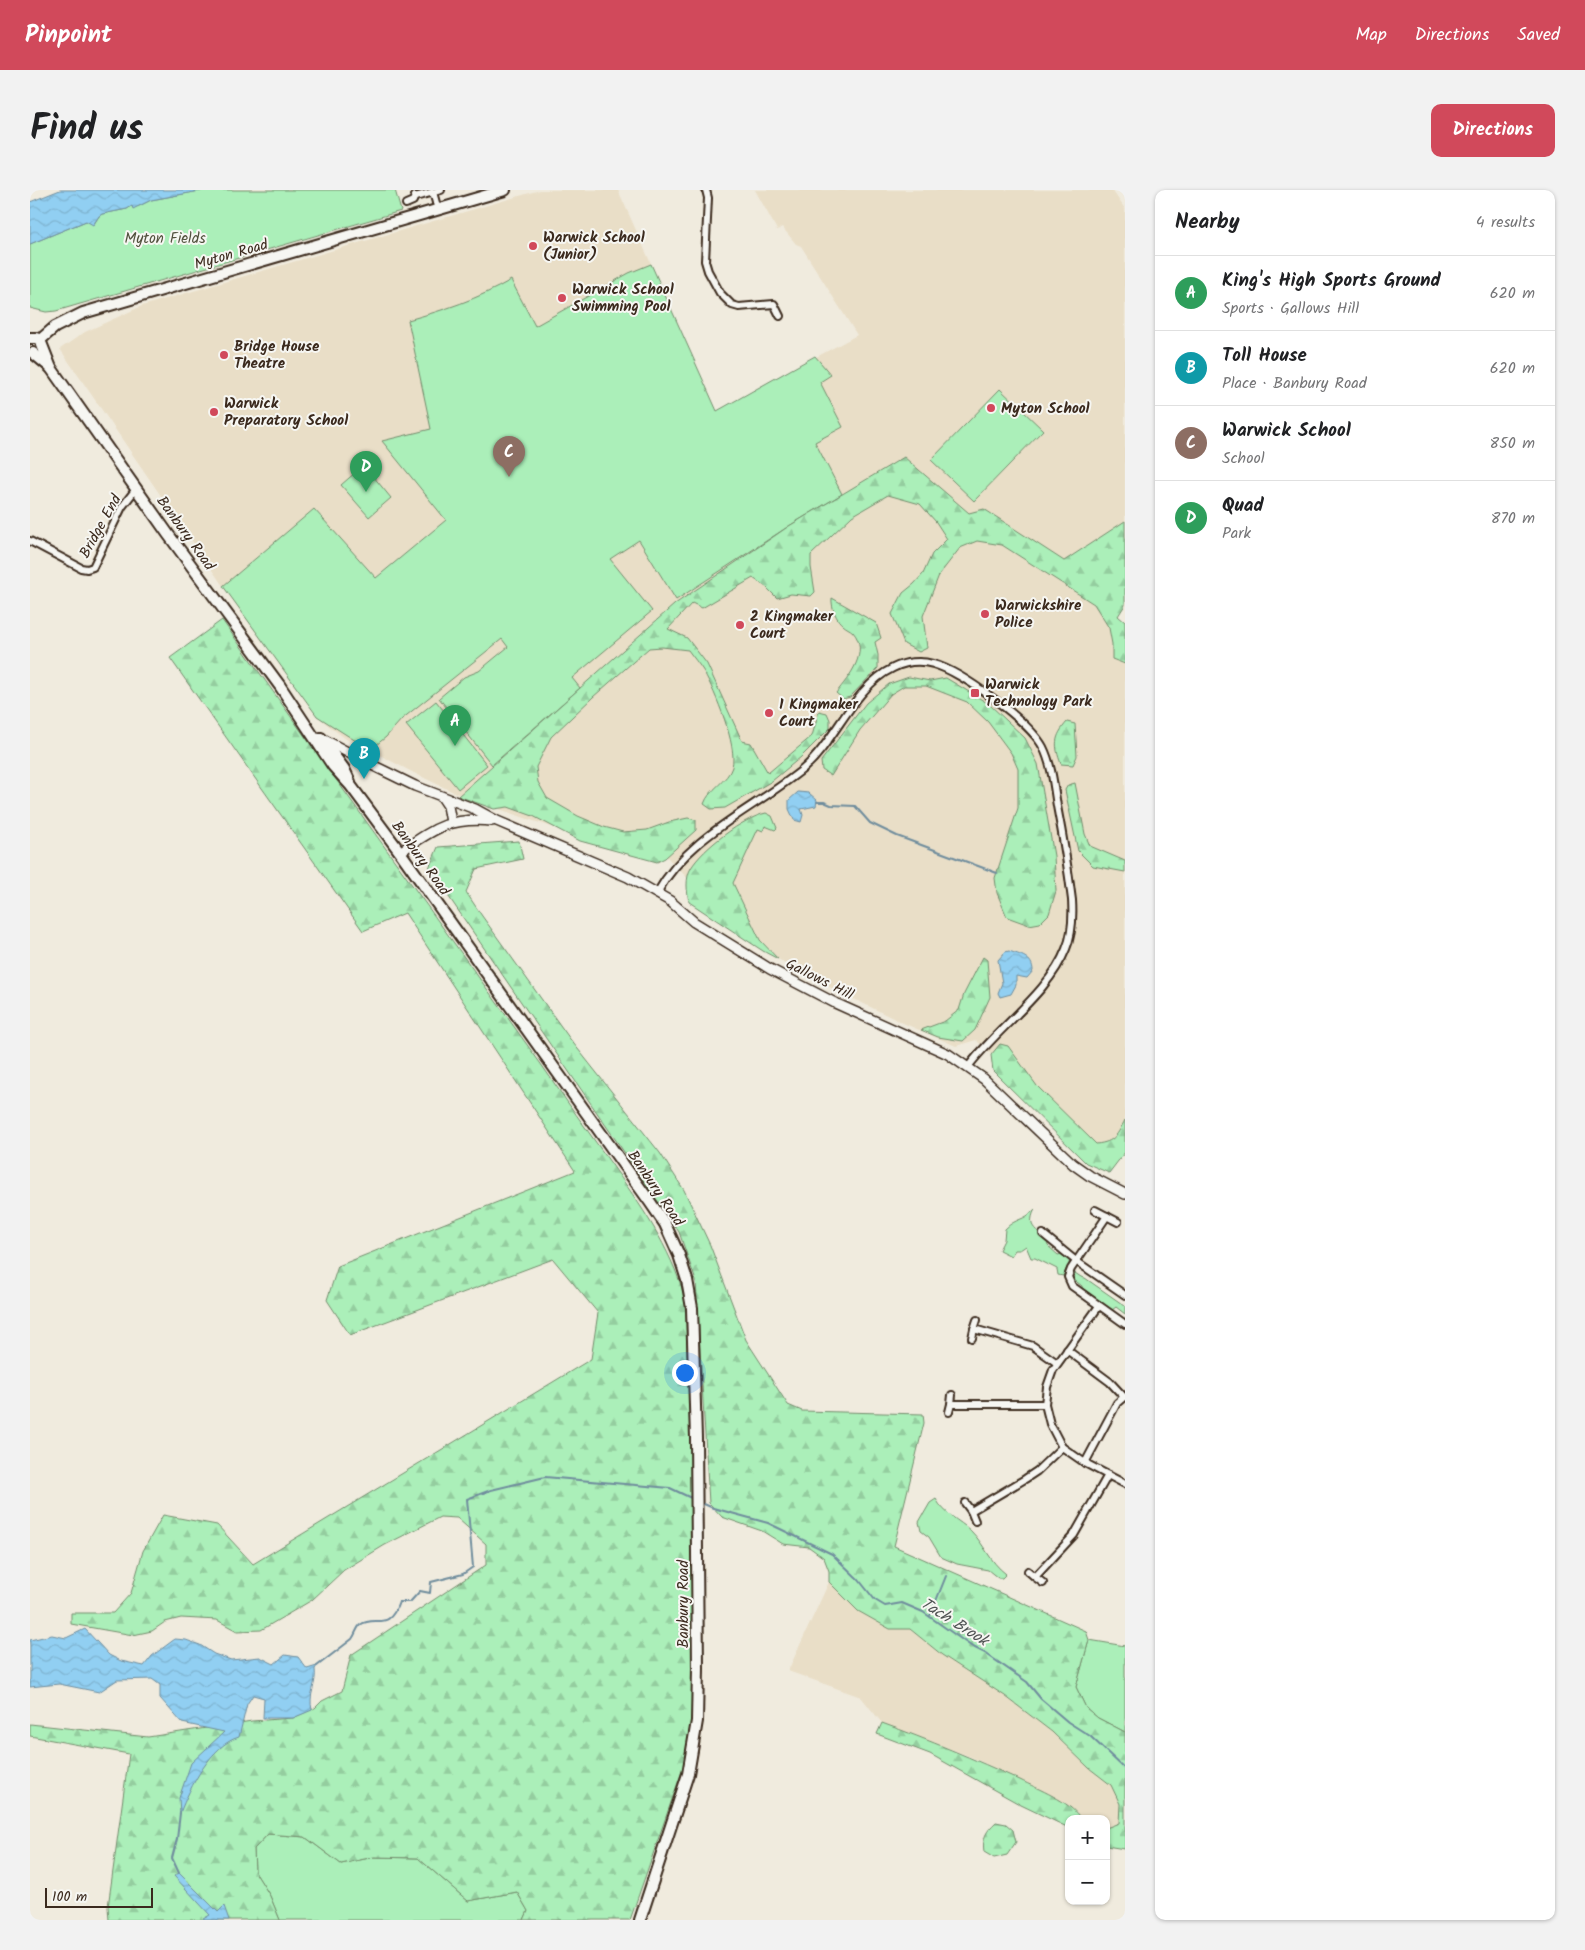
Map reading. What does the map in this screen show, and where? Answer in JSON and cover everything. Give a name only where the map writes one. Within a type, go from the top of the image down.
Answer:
[{"type":"main road","name":"Myton Road","points":[[32,352],[40,350],[37,341],[55,327],[83,313],[505,190]]},
{"type":"main road","name":"Banbury Road","points":[[37,341],[51,368],[136,489],[299,713],[306,728],[333,766],[351,786],[400,852],[658,1213],[676,1247],[687,1280],[693,1328],[697,1448],[699,1630],[697,1721],[688,1774],[640,1920]]},
{"type":"main road","name":"Banbury Road","points":[[32,352],[51,368]]},
{"type":"main road","name":"Banbury Road","points":[[299,713],[310,722],[344,769],[351,786]]},
{"type":"street","points":[[406,204],[413,202],[415,197],[441,190]]},
{"type":"street","points":[[706,190],[708,198],[705,261],[708,271],[720,293],[725,300],[739,307],[774,304],[780,316]]},
{"type":"street","points":[[433,192],[438,210]]},
{"type":"street","name":"Bridge End","points":[[30,541],[81,568],[93,567],[124,503],[136,489]]},
{"type":"street","points":[[658,893],[678,862],[714,830],[790,778],[815,758],[862,694],[886,672],[900,665],[919,662],[940,666],[959,675],[1020,720],[1043,748],[1052,777],[1067,866],[1072,915],[1067,948],[1053,974],[996,1033],[968,1067]]},
{"type":"street","name":"Gallows Hill","points":[[320,737],[415,786],[475,809],[497,821],[606,866],[670,901],[716,940],[835,1003],[930,1045],[968,1067],[998,1091],[1073,1164],[1112,1189],[1125,1200]]},
{"type":"street","points":[[442,797],[449,808],[451,822]]},
{"type":"street","name":"Gallows Hill","points":[[400,852],[435,829],[451,822],[462,820],[497,821]]},
{"type":"street","name":"Gallows Hill","points":[[1112,1189],[1125,1194]]},
{"type":"street","points":[[1095,1210],[1118,1222]]},
{"type":"street","points":[[1107,1216],[1068,1273],[1068,1281],[1072,1286],[1125,1324]]},
{"type":"street","points":[[1043,1234],[1076,1261],[1125,1296]]},
{"type":"street","points":[[1099,1306],[1057,1363],[1049,1379],[1045,1404],[1050,1424],[1062,1447],[1085,1463],[1125,1484]]},
{"type":"street","points":[[972,1338],[977,1320]]},
{"type":"street","points":[[974,1329],[1033,1346],[1057,1363]]},
{"type":"street","points":[[1067,1350],[1110,1382],[1124,1397],[1118,1403],[1085,1463]]},
{"type":"street","points":[[949,1412],[952,1395]]},
{"type":"street","points":[[951,1404],[1045,1404]]},
{"type":"street","points":[[971,1511],[1029,1476],[1062,1447]]},
{"type":"street","points":[[1035,1576],[1074,1535],[1108,1476]]},
{"type":"street","points":[[965,1503],[976,1521]]},
{"type":"street","points":[[1028,1571],[1043,1583]]},
{"type":"shaded area","points":[[540,190],[618,190],[717,411],[857,335],[801,246],[796,244],[782,227],[777,230],[755,190],[1112,190],[1125,209],[1125,605],[1118,616],[1125,622],[1125,1130],[1106,1162],[976,1040],[956,1046],[903,1023],[805,975],[778,959],[760,940],[746,910],[697,888],[666,856],[647,859],[466,798],[370,750],[364,752],[334,730],[317,716],[223,586],[60,349],[85,332],[142,306]]},
{"type":"shaded area","points":[[829,1582],[859,1611],[890,1629],[910,1629],[942,1655],[1005,1696],[1052,1732],[1089,1768],[1111,1785],[1120,1804],[1119,1823],[1110,1826],[1110,1815],[1078,1815],[1053,1796],[971,1757],[882,1723],[861,1697],[788,1671]]},
{"type":"green space","name":"Myton Fields","points":[[205,190],[395,190],[401,211],[56,311],[46,312],[30,308],[30,244],[86,221],[94,224],[102,214],[139,206],[151,200]]},
{"type":"green space","points":[[651,264],[717,411],[815,356],[831,375],[820,382],[843,427],[815,442],[842,494],[789,526],[676,600],[639,540],[610,559],[652,611],[572,678],[580,688],[492,765],[439,698],[464,677],[479,671],[508,647],[502,639],[402,719],[386,737],[370,750],[317,716],[223,586],[314,509],[376,578],[446,520],[382,441],[431,429],[408,320],[461,303],[511,280],[535,326],[629,273]]},
{"type":"green space","points":[[1000,389],[1043,430],[974,501],[931,460]]},
{"type":"green space","points":[[904,457],[969,513],[984,509],[1064,561],[1125,521],[1125,605],[1118,616],[1125,622],[1125,664],[1112,659],[1109,628],[1094,604],[1002,545],[977,541],[960,548],[939,575],[923,616],[927,648],[919,652],[904,644],[892,614],[903,593],[923,574],[932,554],[947,539],[936,522],[920,504],[888,495],[852,516],[811,555],[815,592],[811,596],[791,594],[777,598],[753,578],[702,608],[692,603],[668,629],[687,638],[707,664],[742,741],[751,743],[768,773],[812,736],[819,711],[827,713],[830,720],[830,728],[801,757],[772,781],[725,808],[711,809],[704,804],[710,794],[730,772],[733,758],[732,746],[714,692],[704,672],[688,650],[662,647],[649,648],[551,737],[536,767],[538,782],[547,798],[578,816],[604,827],[623,832],[647,830],[688,818],[696,820],[696,830],[665,858],[657,862],[580,841],[533,816],[508,807],[494,809],[458,796],[675,604],[789,526]]},
{"type":"green space","points":[[364,465],[391,498],[369,517],[341,485]]},
{"type":"green space","points":[[832,598],[876,623],[881,638],[875,642],[878,668],[850,697],[843,699],[836,693],[852,672],[859,656],[859,648],[858,640],[853,632],[840,623],[834,613]]},
{"type":"green space","points":[[222,620],[633,1194],[663,1244],[679,1279],[685,1298],[692,1489],[692,1722],[683,1768],[630,1920],[524,1920],[528,1911],[517,1892],[468,1901],[418,1858],[374,1857],[341,1864],[305,1837],[268,1834],[254,1849],[255,1872],[270,1896],[280,1920],[109,1920],[108,1907],[129,1754],[30,1736],[30,1724],[148,1737],[252,1721],[293,1718],[315,1708],[322,1701],[342,1691],[351,1655],[486,1565],[486,1544],[457,1518],[440,1517],[385,1545],[344,1570],[312,1600],[261,1630],[237,1631],[217,1620],[181,1618],[165,1622],[152,1631],[133,1635],[71,1624],[71,1613],[113,1613],[131,1593],[143,1551],[163,1515],[217,1525],[253,1564],[591,1359],[598,1313],[553,1259],[350,1335],[327,1300],[338,1266],[575,1171],[405,913],[363,931],[170,658]]},
{"type":"green space","points":[[909,677],[930,681],[946,678],[989,704],[1025,738],[1038,764],[1054,856],[1056,891],[1049,914],[1040,923],[1029,925],[1007,917],[997,893],[995,878],[1018,808],[1018,769],[1011,753],[988,722],[967,702],[926,686],[904,686],[891,694],[860,730],[831,776],[822,770],[821,761],[866,703],[889,684]]},
{"type":"green space","points":[[436,701],[487,765],[458,789],[406,725]]},
{"type":"green space","points":[[1067,722],[1075,724],[1077,756],[1073,765],[1061,764],[1056,746],[1060,732]]},
{"type":"green space","points":[[1075,783],[1085,834],[1090,846],[1125,861],[1125,872],[1093,866],[1078,851],[1065,790],[1068,785]]},
{"type":"green space","points":[[766,813],[772,816],[777,828],[775,830],[765,826],[763,831],[758,829],[733,883],[760,940],[778,959],[689,902],[687,889],[691,868],[714,843],[735,827]]},
{"type":"green space","points":[[519,841],[523,859],[476,869],[466,892],[570,1039],[660,1153],[684,1190],[710,1245],[746,1340],[788,1405],[802,1411],[923,1414],[924,1423],[894,1546],[1086,1631],[1089,1640],[1076,1687],[1086,1708],[1098,1718],[1125,1732],[1125,1849],[1110,1847],[1110,1826],[1119,1823],[1120,1804],[1111,1785],[1089,1768],[1052,1732],[1005,1696],[942,1655],[910,1629],[890,1629],[858,1611],[829,1582],[829,1571],[824,1558],[809,1547],[783,1544],[762,1531],[722,1517],[709,1503],[696,1281],[679,1232],[429,868],[438,847]]},
{"type":"green space","points":[[983,957],[987,960],[990,997],[975,1030],[963,1041],[938,1037],[921,1030],[945,1021],[959,1010],[964,994]]},
{"type":"green space","points":[[1000,1044],[1008,1046],[1037,1086],[1096,1144],[1107,1142],[1115,1137],[1125,1120],[1125,1152],[1109,1173],[1086,1163],[993,1071],[991,1055]]},
{"type":"green space","points":[[1035,1209],[1032,1217],[1033,1227],[1043,1236],[1048,1246],[1058,1255],[1062,1254],[1070,1261],[1063,1276],[1058,1275],[1057,1269],[1035,1258],[1031,1258],[1026,1246],[1020,1250],[1015,1250],[1011,1256],[999,1250],[1004,1240],[1005,1229]]},
{"type":"green space","points":[[1075,1273],[1125,1306],[1125,1314],[1116,1307],[1112,1310],[1082,1288],[1073,1279]]},
{"type":"green space","points":[[936,1499],[947,1513],[976,1536],[995,1564],[1006,1574],[1002,1578],[998,1578],[988,1570],[957,1564],[941,1557],[929,1537],[921,1531],[919,1522],[930,1503]]},
{"type":"green space","points":[[1089,1640],[1125,1646],[1125,1732],[1098,1718],[1086,1708],[1076,1687]]},
{"type":"green space","points":[[882,1723],[917,1736],[1020,1780],[1062,1801],[1078,1815],[1065,1815],[1065,1826],[1021,1805],[930,1754],[877,1734]]},
{"type":"green space","points":[[996,1822],[1006,1824],[1013,1830],[1016,1842],[1007,1855],[994,1858],[984,1852],[984,1839],[987,1832]]},
{"type":"green space","points":[[268,1834],[305,1837],[341,1864],[374,1857],[418,1858],[468,1901],[517,1892],[528,1911],[524,1920],[280,1920],[270,1896],[255,1872],[254,1849]]},
{"type":"water","points":[[60,190],[205,190],[151,200],[133,209],[132,206],[127,209],[102,214],[93,225],[86,221],[30,244],[30,202]]},
{"type":"water","points":[[798,792],[809,793],[817,800],[816,806],[801,809],[803,815],[801,822],[794,820],[789,809],[789,800]]},
{"type":"water","points":[[1009,951],[1021,955],[1028,960],[1033,971],[1027,978],[1016,976],[1016,985],[1011,994],[1000,997],[998,993],[1002,983],[998,960],[1005,952]]},
{"type":"water","points":[[85,1629],[109,1655],[121,1661],[144,1666],[152,1656],[175,1639],[186,1640],[200,1645],[214,1654],[231,1660],[260,1657],[274,1664],[285,1655],[298,1657],[307,1669],[317,1666],[311,1699],[312,1710],[293,1718],[263,1718],[264,1698],[253,1695],[247,1704],[239,1737],[229,1741],[219,1749],[203,1768],[180,1813],[179,1798],[191,1763],[224,1732],[182,1723],[160,1698],[160,1685],[152,1679],[117,1680],[99,1692],[59,1684],[30,1687],[30,1640],[52,1635],[66,1638]]},
{"type":"water","points":[[179,1873],[218,1912],[224,1906],[229,1920],[203,1920],[210,1915],[174,1876]]},
{"type":"waterway","points":[[817,802],[831,805],[855,806],[870,823],[897,836],[997,873]]},
{"type":"waterway","name":"Tach Brook","points":[[317,1666],[352,1639],[360,1625],[371,1621],[386,1620],[391,1617],[399,1602],[410,1602],[420,1591],[430,1593],[431,1582],[463,1574],[473,1567],[467,1499],[491,1490],[545,1477],[670,1488],[691,1498]]},
{"type":"waterway","name":"Tach Brook","points":[[704,1504],[768,1523],[832,1554],[859,1580],[875,1600],[885,1606],[902,1603],[923,1612],[1027,1682],[1041,1699],[1068,1722],[1090,1736],[1125,1769]]},
{"type":"waterway","points":[[930,1616],[946,1576]]},
{"type":"waterway","points":[[179,1873],[172,1858],[177,1839],[180,1813]]},
{"type":"place","name":"Warwick School (Junior)","points":[[533,246]]},
{"type":"place","name":"Warwick School Swimming Pool","points":[[562,298]]},
{"type":"place","name":"Bridge House Theatre","points":[[224,355]]},
{"type":"place","name":"Myton School","points":[[991,408]]},
{"type":"place","name":"Warwick Preparatory School","points":[[214,412]]},
{"type":"place","name":"Warwick School","points":[[509,477]]},
{"type":"place","name":"Quad","points":[[366,492]]},
{"type":"place","name":"Warwickshire Police","points":[[985,614]]},
{"type":"place","name":"2 Kingmaker Court","points":[[740,625]]},
{"type":"place","name":"Warwick Technology Park","points":[[975,693]]},
{"type":"place","name":"1 Kingmaker Court","points":[[769,713]]},
{"type":"place","name":"King's High Sports Ground","points":[[455,746]]},
{"type":"place","name":"Toll House","points":[[364,779]]}]
